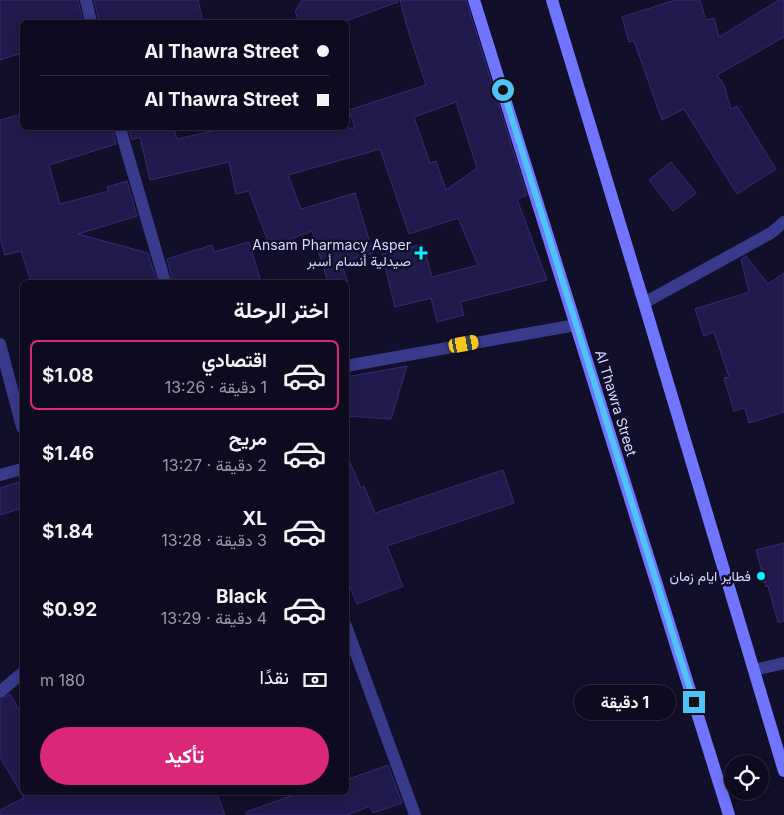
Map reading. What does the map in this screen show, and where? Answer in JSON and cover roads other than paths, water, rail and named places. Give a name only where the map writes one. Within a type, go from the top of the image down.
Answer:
[{"type":"main road","name":"Al Thawra Street","points":[[474,0],[729,815]]},
{"type":"main road","points":[[552,0],[784,770]]},
{"type":"street","points":[[86,0],[91,20]]},
{"type":"street","points":[[121,130],[164,280]]},
{"type":"street","points":[[644,303],[771,233],[784,222]]},
{"type":"street","points":[[349,365],[576,324]]},
{"type":"street","points":[[0,344],[20,419]]},
{"type":"street","points":[[0,475],[20,470]]},
{"type":"street","points":[[349,634],[415,815]]},
{"type":"street","points":[[754,670],[784,663]]},
{"type":"street","points":[[0,692],[20,675]]},
{"type":"place","name":"Ansam Pharmacy Asper صيدلية أنسام أسبر","points":[[421,253]]},
{"type":"place","name":"فطاير ايام زمان","points":[[761,576]]}]
